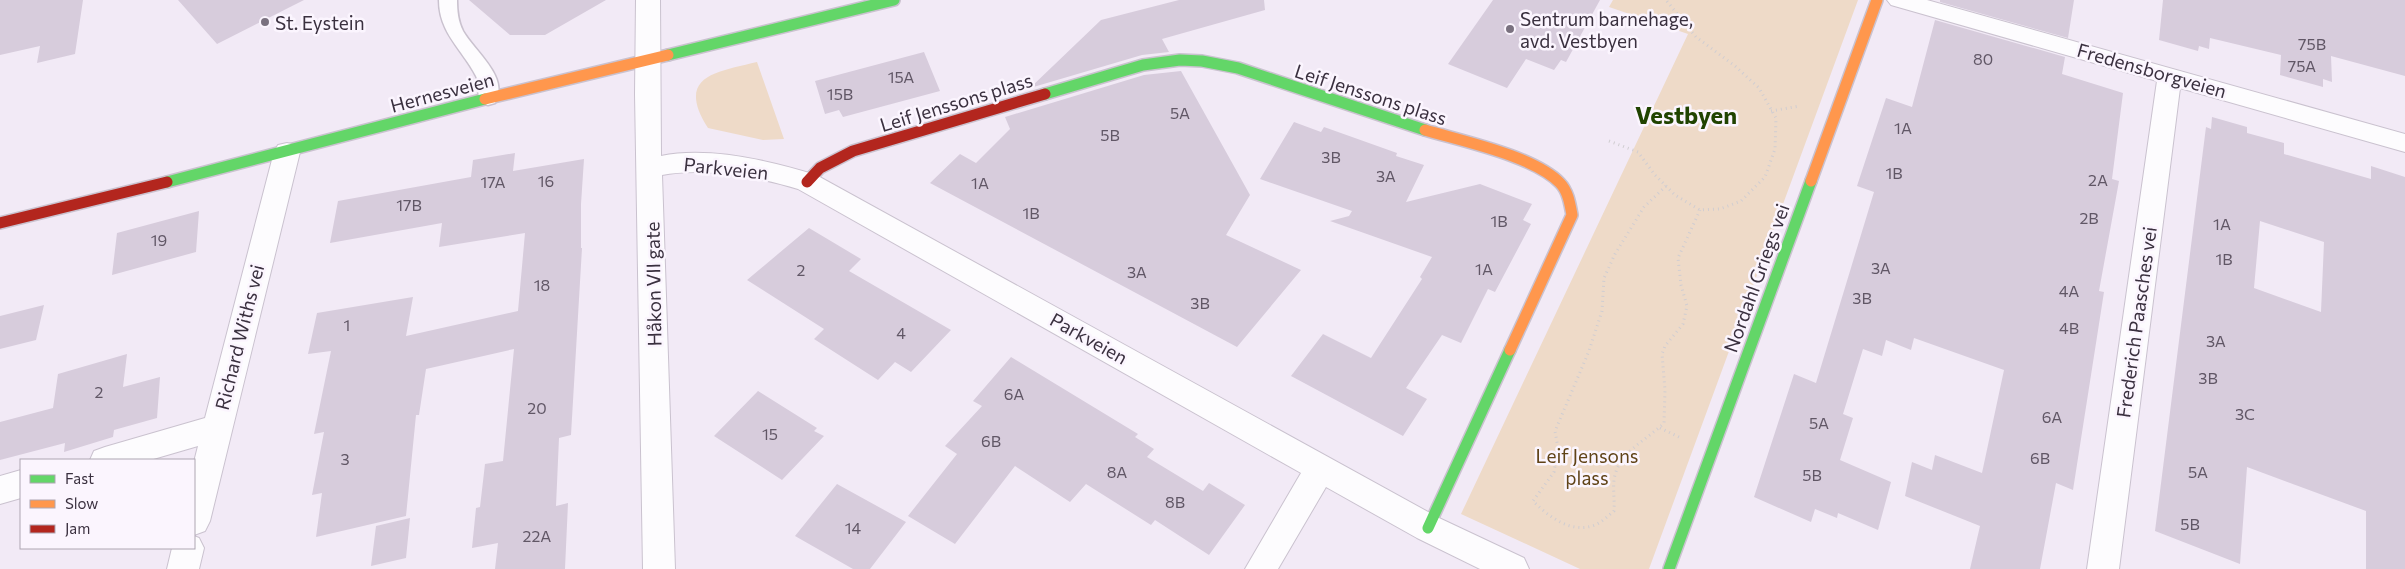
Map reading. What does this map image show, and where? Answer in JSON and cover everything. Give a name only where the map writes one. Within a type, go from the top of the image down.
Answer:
[{"type":"street","name":"Håkon VII gate","points":[[648,0],[649,60],[647,94],[659,569]]},
{"type":"street","name":"Hernesveien","points":[[0,223],[287,152],[488,98],[894,0]]},
{"type":"street","name":"Nordahl Griegs vei","points":[[1669,569],[1877,0]]},
{"type":"street","name":"Fredensborgveien","points":[[1899,0],[2405,142]]},
{"type":"street","name":"Leif Jenssons plass","points":[[807,182],[820,168],[853,151],[1143,65],[1171,59],[1195,59],[1238,68],[1541,168],[1560,180],[1570,198],[1572,216],[1428,528]]},
{"type":"street","name":"Frederich Paasches vei","points":[[2103,569],[2170,75]]},
{"type":"street","name":"Richard Withs vei","points":[[195,518],[216,428],[287,152]]},
{"type":"street","name":"Parkveien","points":[[650,168],[683,161],[771,171],[807,182],[1321,466],[1428,528],[1513,569]]},
{"type":"street","points":[[108,459],[216,428]]},
{"type":"street","points":[[1261,569],[1321,466]]},
{"type":"street","points":[[0,490],[20,484]]},
{"type":"street","points":[[182,569],[188,549]]},
{"type":"lane","points":[[442,3],[455,34],[486,76],[488,98]]},
{"type":"path","points":[[1609,141],[1638,152],[1675,195],[1700,210],[1720,210],[1741,201],[1765,177],[1775,149],[1776,118],[1759,88],[1735,66],[1696,37],[1666,0]]},
{"type":"path","points":[[1666,186],[1644,207],[1615,254],[1604,278],[1602,311],[1589,351],[1555,431],[1558,448],[1554,472],[1533,501],[1544,514],[1560,522],[1577,528],[1595,525],[1614,511],[1615,477],[1619,464],[1632,450],[1664,424],[1666,397],[1662,354],[1665,346],[1683,324],[1687,306],[1681,285],[1678,258],[1700,210]]},
{"type":"green space","name":"Leif Jensons plass","points":[[1613,0],[1858,0],[1649,569],[1580,569],[1461,514],[1688,34],[1609,7]]},
{"type":"green space","points":[[757,62],[784,139],[763,140],[708,128],[699,111],[696,97],[698,87],[705,79],[715,74],[727,69]]},
{"type":"building","points":[[0,0],[83,0],[75,54],[37,63],[40,46],[0,55]]},
{"type":"building","points":[[178,0],[304,0],[217,44]]},
{"type":"building","points":[[469,0],[606,0],[545,35],[510,35]]},
{"type":"building","points":[[1179,0],[1264,0],[1265,10],[1162,39],[1169,52],[1142,55],[1030,88],[1101,20]]},
{"type":"building","points":[[1493,0],[1600,0],[1566,62],[1561,60],[1554,70],[1526,59],[1507,88],[1448,64]]},
{"type":"building","points":[[1940,0],[2074,0],[2068,38],[1940,2]]},
{"type":"building","points":[[2163,0],[2405,0],[2405,76],[2331,56],[2332,82],[2323,79],[2323,87],[2280,75],[2281,55],[2210,38],[2209,49],[2199,46],[2198,51],[2159,40]]},
{"type":"building","points":[[1935,20],[2065,57],[2062,74],[2123,93],[2112,179],[2119,181],[2099,291],[2104,292],[2073,490],[2056,483],[2040,569],[1970,569],[1980,526],[1905,496],[1912,462],[1932,470],[1935,455],[1982,473],[2004,370],[1914,338],[1911,350],[1886,340],[1882,356],[1863,349],[1843,414],[1853,418],[1840,460],[1891,482],[1878,530],[1838,513],[1837,518],[1815,509],[1811,522],[1754,497],[1794,374],[1816,383],[1874,192],[1857,186],[1886,98],[1912,107]]},
{"type":"building","points":[[924,52],[940,91],[843,117],[839,110],[825,114],[815,81]]},
{"type":"building","points":[[1181,71],[1250,195],[1226,235],[1301,270],[1237,347],[930,183],[960,154],[976,163],[1010,129],[1005,117],[1144,75]]},
{"type":"building","points":[[2212,117],[2247,127],[2247,133],[2284,143],[2284,154],[2371,179],[2371,166],[2405,177],[2405,569],[2366,569],[2366,511],[2247,467],[2240,564],[2155,531],[2206,127],[2211,129]],"holes":[[[2260,221],[2324,242],[2321,312],[2254,288]]]},
{"type":"building","points":[[1294,122],[1321,132],[1324,127],[1397,153],[1396,156],[1424,165],[1406,202],[1480,184],[1532,204],[1523,220],[1531,224],[1495,292],[1488,289],[1461,343],[1442,335],[1406,388],[1427,399],[1403,436],[1291,376],[1323,334],[1371,358],[1422,279],[1420,277],[1432,257],[1330,221],[1349,216],[1352,211],[1260,179]]},
{"type":"building","points":[[515,153],[513,171],[584,159],[581,204],[582,248],[571,435],[559,438],[556,506],[568,503],[565,569],[495,569],[498,543],[472,548],[476,508],[480,507],[485,464],[503,461],[514,349],[426,369],[419,415],[416,415],[406,516],[316,537],[322,493],[312,495],[324,432],[314,434],[331,351],[308,354],[317,313],[413,297],[406,336],[518,311],[525,233],[439,247],[442,223],[330,243],[338,201],[471,177],[473,160]]},
{"type":"building","points":[[199,211],[196,252],[112,275],[117,233]]},
{"type":"building","points":[[809,228],[861,259],[849,271],[951,330],[911,372],[895,362],[878,380],[814,339],[824,329],[747,280]]},
{"type":"building","points":[[44,305],[36,340],[0,349],[0,316]]},
{"type":"building","points":[[127,354],[123,387],[160,377],[157,418],[114,430],[113,437],[64,452],[65,443],[0,460],[0,422],[53,408],[58,374]]},
{"type":"building","points":[[1011,357],[1138,434],[1135,437],[1154,449],[1147,457],[1203,491],[1209,483],[1245,505],[1209,555],[1155,520],[1151,525],[1086,484],[1070,502],[1015,466],[955,544],[908,516],[957,454],[945,446],[982,406],[973,401]]},
{"type":"building","points":[[758,391],[817,428],[814,431],[824,436],[782,480],[714,436]]},
{"type":"building","points":[[837,484],[906,522],[870,569],[853,569],[795,536]]},
{"type":"building","points":[[410,518],[406,558],[371,566],[376,526]]},
{"type":"traffic: fast","points":[[668,55],[894,0]]},
{"type":"traffic: fast","points":[[1045,94],[1143,65],[1180,60],[1202,61],[1238,68],[1425,130]]},
{"type":"traffic: fast","points":[[167,182],[485,99]]},
{"type":"traffic: fast","points":[[1669,569],[1811,181]]},
{"type":"traffic: fast","points":[[1428,528],[1510,350]]},
{"type":"traffic: slow","points":[[1811,181],[1877,0]]},
{"type":"traffic: slow","points":[[485,99],[668,55]]},
{"type":"traffic: slow","points":[[1425,130],[1497,152],[1535,167],[1560,183],[1567,194],[1572,215],[1510,350]]},
{"type":"traffic: jam","points":[[807,182],[820,168],[853,151],[1045,94]]},
{"type":"traffic: jam","points":[[0,223],[167,182]]},
{"type":"place","name":"St. Eystein","points":[[265,22]]},
{"type":"place","name":"Sentrum barnehage, avd. Vestbyen","points":[[1510,29]]},
{"type":"district","name":"Vestbyen","points":[[1686,114]]}]
